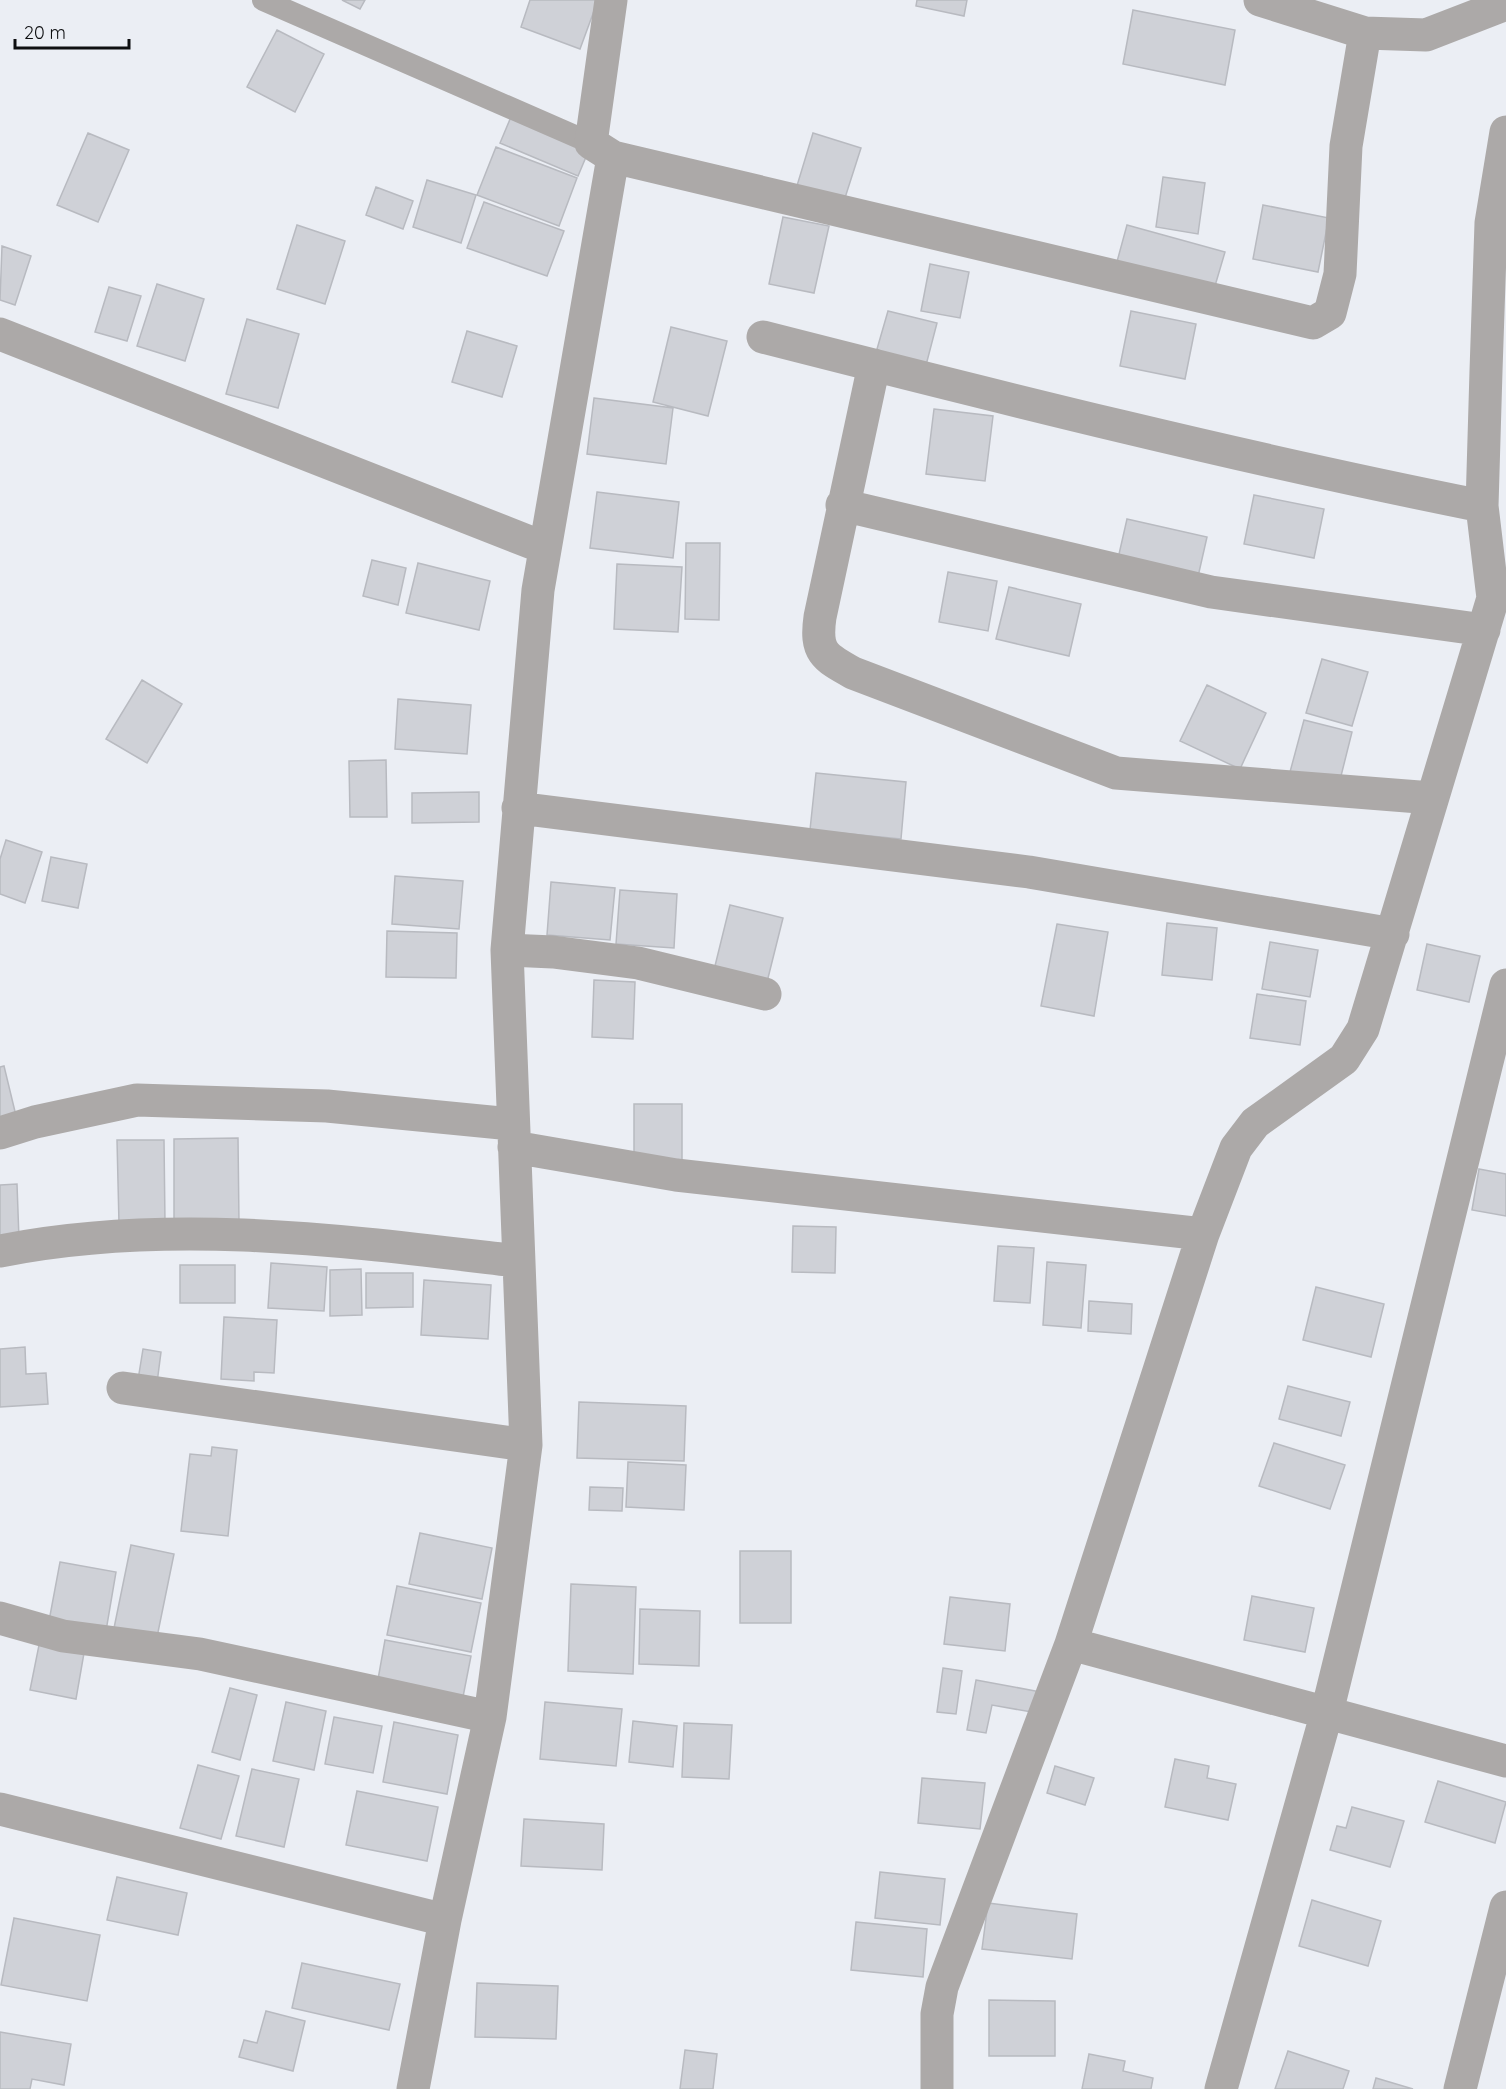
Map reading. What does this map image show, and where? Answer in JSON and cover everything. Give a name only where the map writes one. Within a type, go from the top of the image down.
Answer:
[{"type":"street","points":[[413,2089],[445,1920],[490,1717],[526,1445],[517,1261],[507,950],[538,590],[602,150],[611,0]]},
{"type":"street","points":[[1260,0],[1365,33],[1426,35],[1506,4]]},
{"type":"street","points":[[602,150],[1313,323],[1330,313],[1340,274],[1346,146],[1365,33]]},
{"type":"street","points":[[937,2089],[936,2014],[942,1987],[1071,1644],[1203,1234],[1236,1148],[1255,1123],[1344,1059],[1363,1029],[1484,630],[1500,598],[1482,506],[1491,223],[1506,132]]},
{"type":"street","points":[[0,334],[545,548]]},
{"type":"street","points":[[763,337],[1035,407],[1335,477],[1482,506]]},
{"type":"street","points":[[873,365],[842,505],[817,640],[827,658],[853,673],[1116,773],[1432,798]]},
{"type":"street","points":[[842,505],[1211,592],[1484,630]]},
{"type":"street","points":[[518,808],[1029,872],[1393,934]]},
{"type":"street","points":[[507,950],[553,952],[638,963],[765,994]]},
{"type":"street","points":[[1221,2089],[1327,1712],[1506,986]]},
{"type":"street","points":[[0,1133],[35,1122],[137,1100],[327,1106],[513,1136],[676,1175],[1203,1234]]},
{"type":"street","points":[[0,1251],[43,1243],[124,1235],[229,1235],[336,1239],[517,1261]]},
{"type":"street","points":[[123,1388],[526,1445]]},
{"type":"street","points":[[0,1618],[63,1636],[201,1654],[490,1717]]},
{"type":"street","points":[[1071,1644],[1506,1761]]},
{"type":"street","points":[[0,1809],[445,1920]]},
{"type":"street","points":[[1460,2089],[1506,1907]]},
{"type":"lane","points":[[263,0],[602,150]]},
{"type":"building","points":[[342,0],[365,0],[360,9]]},
{"type":"building","points":[[530,0],[598,0],[580,49],[521,27]]},
{"type":"building","points":[[917,0],[967,0],[964,16],[916,6]]},
{"type":"building","points":[[1133,10],[1235,30],[1225,85],[1123,64]]},
{"type":"building","points":[[277,30],[324,54],[295,112],[247,87]]},
{"type":"building","points":[[516,105],[594,138],[578,176],[500,143]]},
{"type":"building","points":[[88,133],[129,150],[98,222],[57,205]]},
{"type":"building","points":[[813,133],[861,148],[843,204],[796,189]]},
{"type":"building","points":[[496,147],[577,178],[559,226],[477,195]]},
{"type":"building","points":[[1163,177],[1205,183],[1198,234],[1156,227]]},
{"type":"building","points":[[427,180],[476,195],[461,243],[413,227]]},
{"type":"building","points":[[376,187],[413,201],[403,229],[366,215]]},
{"type":"building","points":[[484,202],[564,231],[547,276],[467,248]]},
{"type":"building","points":[[1263,205],[1329,218],[1318,272],[1253,259]]},
{"type":"building","points":[[783,217],[829,226],[814,293],[769,284]]},
{"type":"building","points":[[297,225],[345,241],[325,304],[277,289]]},
{"type":"building","points":[[1127,225],[1225,252],[1212,296],[1115,269]]},
{"type":"building","points":[[2,246],[31,256],[15,305],[0,300]]},
{"type":"building","points":[[930,264],[969,272],[960,318],[921,311]]},
{"type":"building","points":[[157,284],[204,299],[185,361],[137,346]]},
{"type":"building","points":[[109,287],[141,296],[127,341],[95,332]]},
{"type":"building","points":[[888,311],[937,323],[925,369],[875,356]]},
{"type":"building","points":[[1131,311],[1196,324],[1185,379],[1120,366]]},
{"type":"building","points":[[247,319],[299,334],[278,408],[226,394]]},
{"type":"building","points":[[671,327],[727,341],[708,416],[653,402]]},
{"type":"building","points":[[467,331],[517,346],[502,397],[452,382]]},
{"type":"building","points":[[594,398],[673,408],[666,464],[587,454]]},
{"type":"building","points":[[934,409],[993,416],[985,481],[926,474]]},
{"type":"building","points":[[597,492],[679,502],[673,558],[590,548]]},
{"type":"building","points":[[1254,495],[1324,509],[1314,558],[1244,544]]},
{"type":"building","points":[[1127,519],[1207,537],[1197,581],[1117,563]]},
{"type":"building","points":[[686,543],[720,543],[719,620],[685,619]]},
{"type":"building","points":[[372,560],[406,568],[398,605],[363,596]]},
{"type":"building","points":[[418,563],[490,581],[479,630],[406,613]]},
{"type":"building","points":[[617,564],[682,567],[678,632],[614,629]]},
{"type":"building","points":[[948,572],[997,581],[988,631],[939,622]]},
{"type":"building","points":[[1009,587],[1081,604],[1069,656],[996,639]]},
{"type":"building","points":[[1322,659],[1368,672],[1352,726],[1306,713]]},
{"type":"building","points":[[142,680],[182,704],[147,763],[106,739]]},
{"type":"building","points":[[1207,685],[1266,713],[1240,769],[1180,741]]},
{"type":"building","points":[[398,699],[471,705],[467,754],[395,749]]},
{"type":"building","points":[[1304,720],[1352,732],[1339,784],[1290,772]]},
{"type":"building","points":[[386,760],[387,817],[350,817],[349,761]]},
{"type":"building","points":[[816,773],[906,782],[901,839],[810,830]]},
{"type":"building","points":[[479,792],[479,822],[412,823],[412,793]]},
{"type":"building","points":[[6,840],[42,852],[25,903],[0,894],[0,859]]},
{"type":"building","points":[[51,857],[87,864],[78,908],[42,901]]},
{"type":"building","points":[[395,876],[463,881],[459,929],[392,924]]},
{"type":"building","points":[[551,882],[615,888],[610,940],[547,935]]},
{"type":"building","points":[[620,890],[677,894],[674,948],[616,944]]},
{"type":"building","points":[[730,905],[783,918],[767,982],[714,970]]},
{"type":"building","points":[[1167,923],[1217,928],[1212,980],[1162,975]]},
{"type":"building","points":[[1057,924],[1108,932],[1094,1016],[1041,1006]]},
{"type":"building","points":[[387,931],[457,933],[456,978],[386,977]]},
{"type":"building","points":[[1270,942],[1318,950],[1310,997],[1262,989]]},
{"type":"building","points":[[1427,944],[1480,956],[1469,1002],[1417,990]]},
{"type":"building","points":[[594,980],[635,982],[633,1039],[592,1037]]},
{"type":"building","points":[[1257,994],[1306,1001],[1300,1045],[1250,1038]]},
{"type":"building","points":[[4,1066],[18,1124],[0,1129],[0,1067]]},
{"type":"building","points":[[634,1104],[682,1104],[682,1163],[634,1163]]},
{"type":"building","points":[[238,1138],[239,1223],[174,1224],[174,1139]]},
{"type":"building","points":[[117,1140],[164,1140],[165,1223],[119,1224]]},
{"type":"building","points":[[1479,1169],[1506,1174],[1506,1216],[1472,1210]]},
{"type":"building","points":[[17,1184],[19,1239],[0,1240],[0,1185]]},
{"type":"building","points":[[793,1226],[836,1227],[835,1273],[792,1272]]},
{"type":"building","points":[[998,1246],[1034,1248],[1030,1303],[994,1301]]},
{"type":"building","points":[[1047,1262],[1086,1265],[1081,1328],[1043,1325]]},
{"type":"building","points":[[271,1263],[327,1267],[324,1311],[268,1308]]},
{"type":"building","points":[[180,1265],[235,1265],[235,1303],[180,1303]]},
{"type":"building","points":[[361,1269],[362,1315],[330,1316],[330,1270]]},
{"type":"building","points":[[366,1273],[413,1273],[413,1307],[366,1308]]},
{"type":"building","points":[[424,1280],[491,1285],[488,1339],[421,1335]]},
{"type":"building","points":[[1316,1287],[1384,1304],[1371,1357],[1303,1340]]},
{"type":"building","points":[[1089,1301],[1132,1304],[1131,1334],[1088,1331]]},
{"type":"building","points":[[224,1317],[277,1320],[274,1373],[254,1372],[254,1381],[221,1379]]},
{"type":"building","points":[[25,1347],[26,1374],[46,1373],[48,1404],[0,1407],[0,1349]]},
{"type":"building","points":[[143,1349],[161,1352],[157,1383],[138,1380]]},
{"type":"building","points":[[1288,1386],[1350,1402],[1341,1436],[1279,1419]]},
{"type":"building","points":[[579,1402],[686,1406],[684,1461],[577,1458]]},
{"type":"building","points":[[1274,1443],[1345,1465],[1330,1509],[1259,1486]]},
{"type":"building","points":[[212,1447],[237,1450],[228,1536],[181,1531],[190,1454],[211,1456]]},
{"type":"building","points":[[628,1462],[686,1465],[684,1510],[626,1507]]},
{"type":"building","points":[[590,1487],[623,1488],[622,1511],[589,1510]]},
{"type":"building","points":[[420,1533],[492,1548],[482,1599],[409,1584]]},
{"type":"building","points":[[131,1545],[174,1554],[156,1642],[113,1633]]},
{"type":"building","points":[[740,1551],[791,1551],[791,1623],[740,1623]]},
{"type":"building","points":[[60,1562],[116,1572],[106,1631],[49,1621]]},
{"type":"building","points":[[571,1584],[636,1587],[633,1674],[568,1671]]},
{"type":"building","points":[[397,1586],[481,1603],[471,1652],[387,1635]]},
{"type":"building","points":[[1252,1596],[1314,1608],[1305,1652],[1244,1640]]},
{"type":"building","points":[[950,1597],[1010,1604],[1005,1651],[944,1644]]},
{"type":"building","points":[[640,1609],[700,1611],[699,1666],[639,1664]]},
{"type":"building","points":[[385,1640],[471,1656],[462,1702],[377,1685]]},
{"type":"building","points":[[39,1645],[84,1653],[76,1699],[30,1690]]},
{"type":"building","points":[[943,1668],[962,1671],[956,1714],[937,1712]]},
{"type":"building","points":[[976,1680],[1041,1692],[1037,1713],[992,1705],[986,1733],[967,1730]]},
{"type":"building","points":[[230,1688],[257,1695],[240,1760],[212,1752]]},
{"type":"building","points":[[286,1702],[326,1711],[314,1770],[273,1761]]},
{"type":"building","points":[[545,1702],[622,1709],[616,1766],[540,1759]]},
{"type":"building","points":[[334,1717],[382,1726],[373,1773],[325,1764]]},
{"type":"building","points":[[633,1721],[677,1726],[673,1767],[629,1762]]},
{"type":"building","points":[[394,1722],[458,1735],[447,1794],[383,1782]]},
{"type":"building","points":[[684,1723],[732,1725],[729,1779],[682,1777]]},
{"type":"building","points":[[1175,1759],[1209,1766],[1207,1778],[1236,1784],[1228,1820],[1165,1807]]},
{"type":"building","points":[[198,1765],[239,1776],[221,1839],[180,1828]]},
{"type":"building","points":[[1055,1766],[1094,1778],[1085,1805],[1047,1793]]},
{"type":"building","points":[[252,1769],[299,1779],[284,1847],[236,1836]]},
{"type":"building","points":[[922,1778],[985,1783],[980,1829],[918,1823]]},
{"type":"building","points":[[1438,1781],[1506,1802],[1495,1843],[1425,1822]]},
{"type":"building","points":[[357,1791],[438,1807],[427,1861],[346,1845]]},
{"type":"building","points":[[1352,1807],[1404,1821],[1390,1867],[1330,1850],[1337,1826],[1346,1828]]},
{"type":"building","points":[[524,1819],[604,1824],[602,1870],[521,1866]]},
{"type":"building","points":[[880,1872],[945,1879],[940,1925],[875,1918]]},
{"type":"building","points":[[117,1877],[187,1893],[178,1935],[107,1920]]},
{"type":"building","points":[[1312,1900],[1381,1921],[1368,1966],[1299,1946]]},
{"type":"building","points":[[988,1903],[1077,1914],[1072,1959],[982,1949]]},
{"type":"building","points":[[14,1918],[100,1935],[87,2001],[1,1985]]},
{"type":"building","points":[[856,1922],[927,1929],[923,1977],[851,1970]]},
{"type":"building","points":[[302,1963],[400,1984],[389,2030],[292,2008]]},
{"type":"building","points":[[477,1983],[558,1986],[556,2039],[475,2037]]},
{"type":"building","points":[[989,2000],[1055,2001],[1055,2056],[989,2056]]},
{"type":"building","points":[[266,2011],[305,2021],[293,2071],[239,2057],[244,2040],[257,2043]]},
{"type":"building","points":[[0,2032],[71,2044],[64,2085],[32,2079],[30,2089],[0,2089]]},
{"type":"building","points":[[685,2050],[717,2054],[713,2089],[680,2089]]},
{"type":"building","points":[[1288,2051],[1349,2071],[1343,2089],[1275,2089]]},
{"type":"building","points":[[1089,2054],[1125,2061],[1123,2071],[1153,2078],[1151,2089],[1082,2089]]},
{"type":"building","points":[[1376,2078],[1413,2089],[1373,2089]]}]
